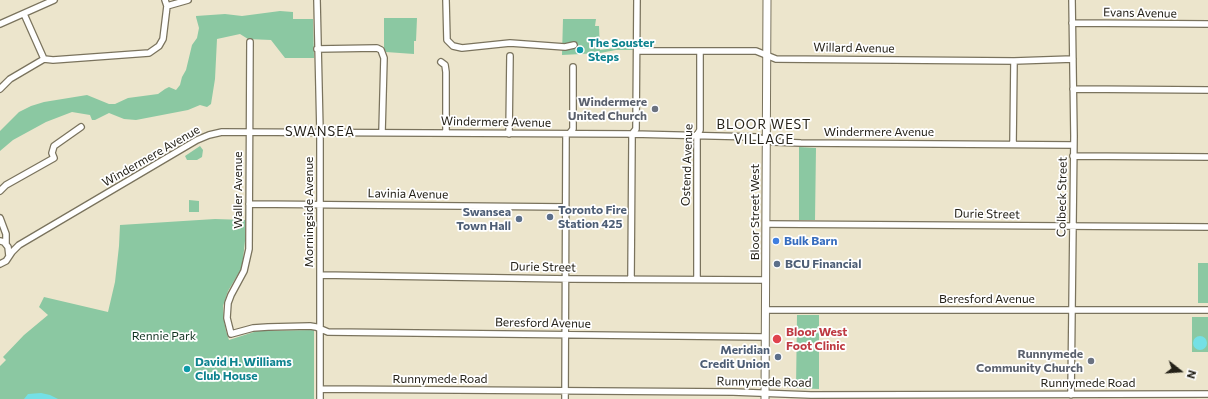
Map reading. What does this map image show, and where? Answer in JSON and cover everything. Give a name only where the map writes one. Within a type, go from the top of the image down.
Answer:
[{"type":"main road","name":"Bloor Street West","points":[[765,396],[767,0]]},
{"type":"street","points":[[0,24],[54,0]]},
{"type":"street","points":[[0,89],[10,79],[44,59],[53,60],[148,53],[159,46],[163,39],[166,3],[188,0]]},
{"type":"street","name":"Morningside Avenue","points":[[317,0],[320,132],[320,399]]},
{"type":"street","points":[[446,0],[447,40],[453,46],[462,48],[510,43],[564,47],[574,45]]},
{"type":"street","points":[[631,279],[632,134],[636,129],[637,0]]},
{"type":"street","name":"Colbeck Street","points":[[1068,396],[1071,310],[1073,156],[1072,0]]},
{"type":"street","points":[[24,14],[44,59]]},
{"type":"street","name":"Evans Avenue","points":[[1072,23],[1208,24]]},
{"type":"street","name":"Waller Avenue","points":[[231,334],[227,318],[227,307],[230,295],[241,278],[246,265],[249,238],[250,42]]},
{"type":"street","points":[[318,49],[377,48],[381,50],[384,58],[382,132]]},
{"type":"street","name":"Willard Avenue","points":[[636,51],[758,51],[766,56],[776,59],[1014,61],[1072,59]]},
{"type":"street","name":"Ostend Avenue","points":[[697,279],[697,135],[700,130],[700,51]]},
{"type":"street","points":[[510,56],[510,134]]},
{"type":"street","points":[[1013,144],[1014,61]]},
{"type":"street","points":[[442,62],[445,65],[446,72],[446,133]]},
{"type":"street","points":[[565,399],[566,207],[568,134],[573,129],[573,67]]},
{"type":"street","points":[[1073,89],[1208,90]]},
{"type":"street","points":[[0,191],[6,185],[54,158],[52,153],[54,146],[81,127]]},
{"type":"street","name":"Windermere Avenue","points":[[0,264],[6,261],[19,245],[204,136],[222,132],[632,134],[757,136],[773,142],[801,143],[1073,145]]},
{"type":"street","points":[[1073,156],[1208,157]]},
{"type":"street","name":"Lavinia Avenue","points":[[249,204],[566,207]]},
{"type":"street","points":[[0,218],[6,236],[4,243]]},
{"type":"street","name":"Durie Street","points":[[766,224],[1208,227]]},
{"type":"street","points":[[4,243],[19,245]]},
{"type":"street","points":[[4,243],[9,249],[9,256]]},
{"type":"street","name":"Durie Street","points":[[320,275],[565,279],[766,280]]},
{"type":"street","name":"Beresford Avenue","points":[[766,310],[1208,310]]},
{"type":"street","name":"Beresford Avenue","points":[[231,334],[253,328],[310,326],[328,332],[765,337]]},
{"type":"street","name":"Runnymede Road","points":[[320,389],[725,392],[765,396],[1068,396],[1208,394]]},
{"type":"green space","points":[[280,11],[293,12],[293,19],[313,19],[314,58],[285,58],[271,40],[248,39],[240,34],[217,39],[215,79],[211,104],[207,107],[200,105],[188,110],[136,120],[124,119],[109,113],[92,120],[90,115],[72,112],[46,122],[13,140],[0,151],[0,131],[19,112],[31,106],[44,102],[87,95],[109,104],[115,104],[128,98],[158,94],[169,87],[176,90],[180,85],[186,70],[192,45],[197,38],[199,28],[196,16],[225,14],[242,16]]},
{"type":"green space","points":[[384,18],[417,18],[414,54],[386,52],[384,48]]},
{"type":"green space","points":[[563,19],[596,19],[595,26],[599,26],[600,50],[632,47],[633,50],[562,55]]},
{"type":"green space","points":[[200,146],[203,150],[202,157],[197,160],[187,160],[185,156]]},
{"type":"green space","points":[[799,147],[816,148],[815,220],[799,220]]},
{"type":"green space","points":[[189,200],[199,201],[199,212],[189,212]]},
{"type":"green space","name":"Rennie Park","points":[[215,219],[245,220],[245,241],[241,269],[228,291],[223,306],[224,321],[229,340],[257,331],[314,330],[314,399],[0,399],[0,366],[6,360],[3,357],[24,335],[48,315],[39,307],[44,297],[108,312],[115,282],[120,225]]},
{"type":"green space","points":[[1198,263],[1208,263],[1208,303],[1198,303]]},
{"type":"green space","points":[[797,315],[819,315],[819,389],[796,388]]},
{"type":"green space","points":[[1192,317],[1208,317],[1208,352],[1192,352]]},
{"type":"water","points":[[1200,336],[1205,338],[1207,343],[1205,348],[1200,350],[1195,348],[1193,343],[1195,338]]},
{"type":"water","points":[[41,393],[58,399],[24,399],[28,394]]},
{"type":"place","name":"The Souster Steps","points":[[580,50]]},
{"type":"place","name":"Windermere United Church","points":[[655,109]]},
{"type":"place","name":"Toronto Fire Station 425","points":[[550,217]]},
{"type":"place","name":"Swansea Town Hall","points":[[519,219]]},
{"type":"place","name":"Bulk Barn","points":[[776,241]]},
{"type":"place","name":"BCU Financial","points":[[777,264]]},
{"type":"place","name":"Bloor West Foot Clinic","points":[[777,339]]},
{"type":"place","name":"Meridian Credit Union","points":[[778,357]]},
{"type":"place","name":"Runnymede Community Church","points":[[1091,361]]},
{"type":"place","name":"David H. Williams Club House","points":[[187,369]]},
{"type":"district","name":"SWANSEA","points":[[320,132]]},
{"type":"district","name":"BLOOR WEST VILLAGE","points":[[764,132]]}]
